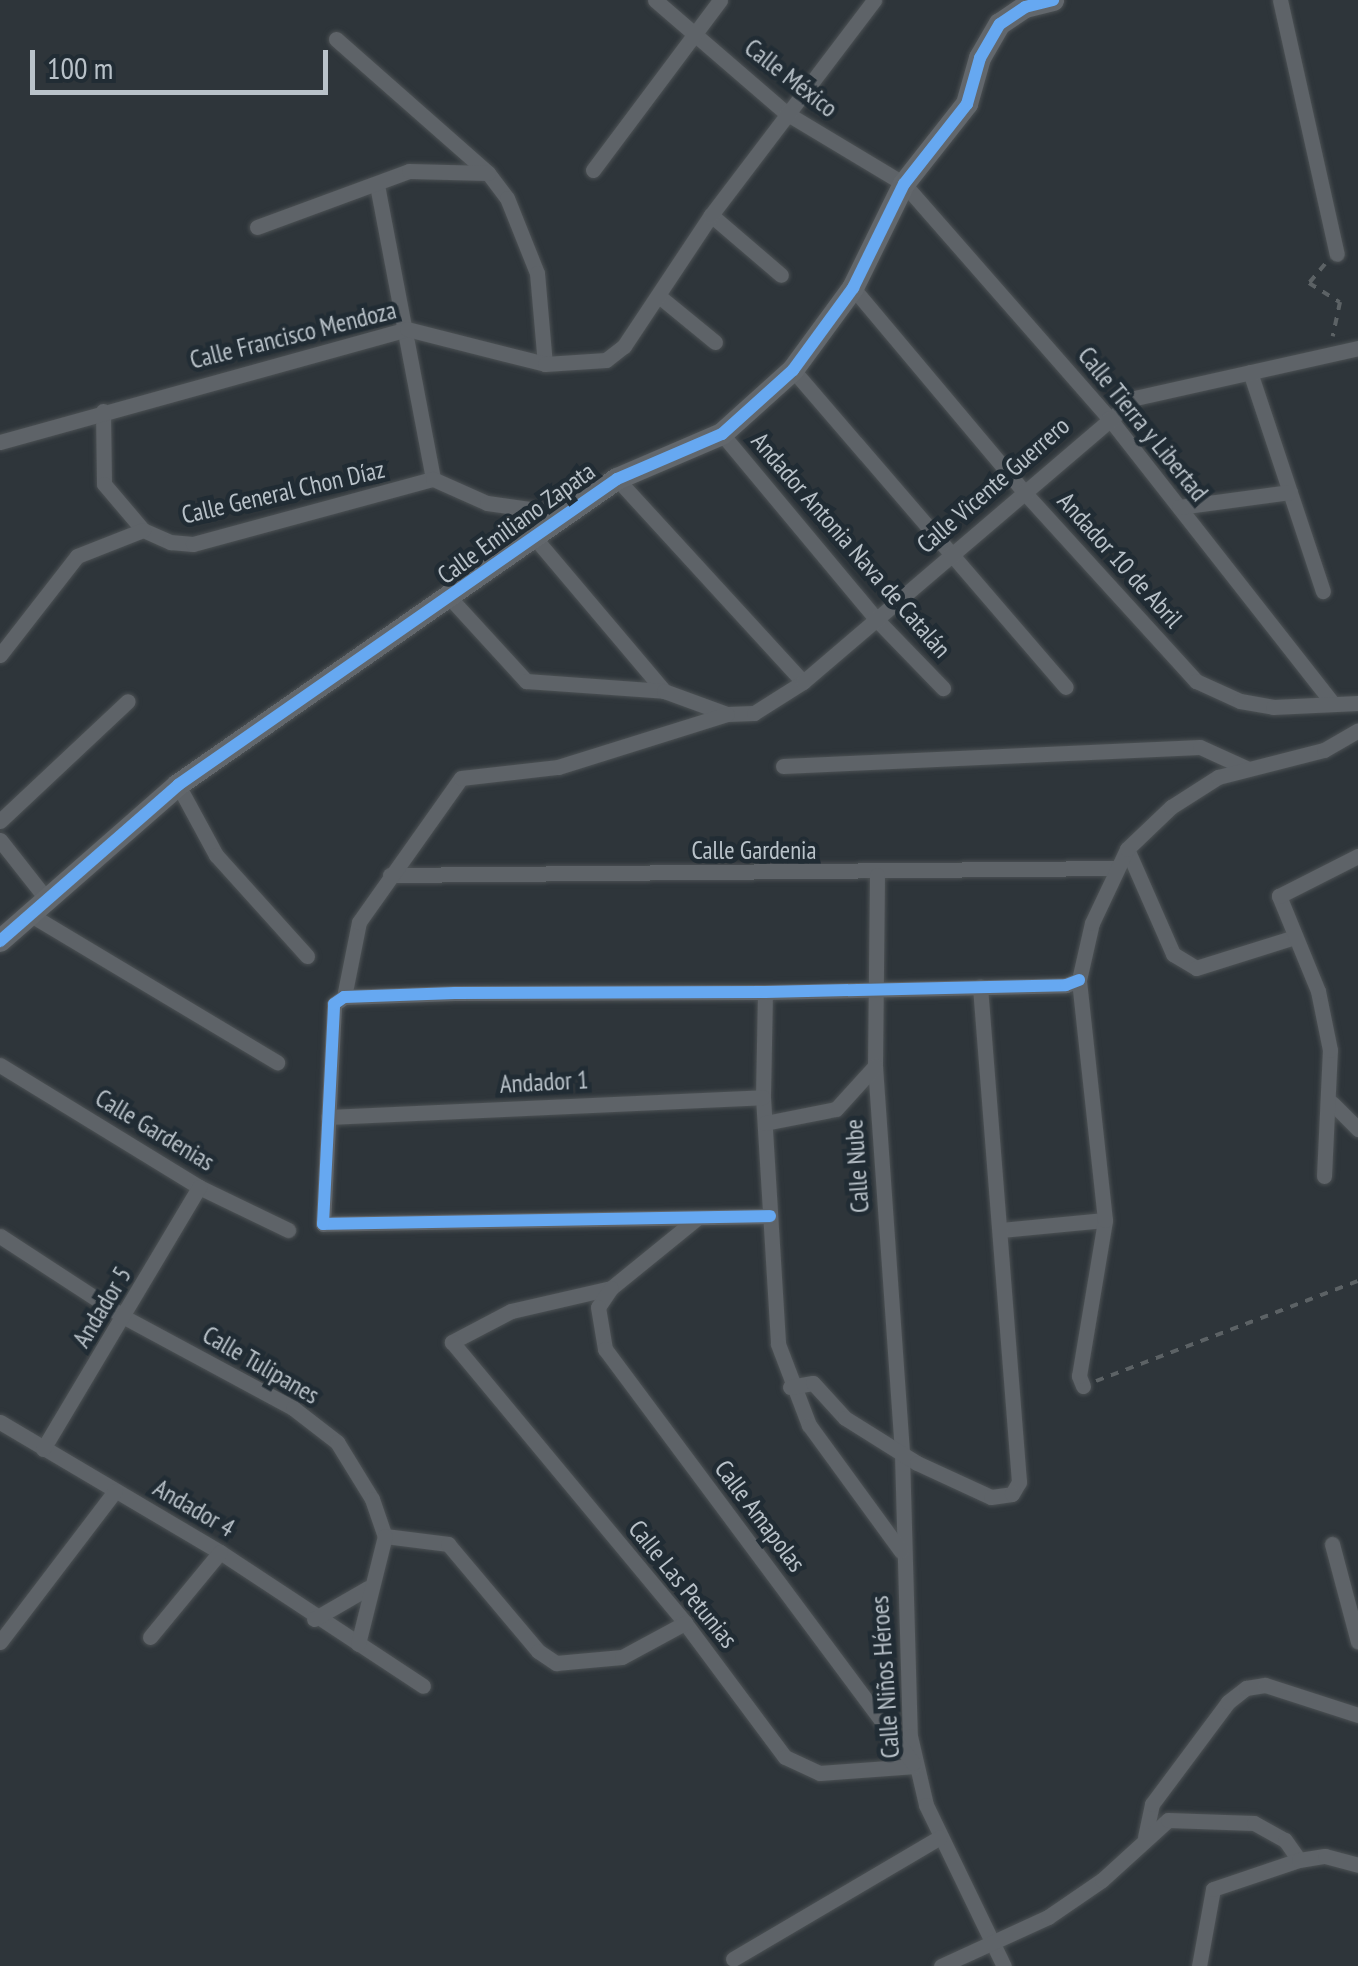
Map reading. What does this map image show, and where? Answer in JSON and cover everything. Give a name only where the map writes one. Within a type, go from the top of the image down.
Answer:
[{"type":"street","name":"Calle México","points":[[655,0],[786,113],[904,184]]},
{"type":"street","points":[[593,170],[720,0]]},
{"type":"street","name":"Calle Francisco Mendoza","points":[[0,442],[103,410],[406,329],[546,364],[606,360],[660,297],[710,215],[874,0]]},
{"type":"street","name":"Calle Emiliano Zapata","points":[[0,940],[178,786],[565,514],[618,479],[722,434],[793,370],[854,288],[904,184],[967,104],[980,58],[1000,24],[1025,7],[1053,0]]},
{"type":"street","points":[[1280,0],[1337,254]]},
{"type":"street","points":[[336,39],[488,173],[507,198],[537,273],[546,364]]},
{"type":"street","points":[[258,227],[377,184],[437,168],[488,173]]},
{"type":"street","points":[[377,184],[433,479],[487,503],[565,514]]},
{"type":"street","name":"Calle Tierra y Libertad","points":[[904,184],[1109,418],[1333,704]]},
{"type":"street","points":[[710,215],[782,275]]},
{"type":"street","name":"Andador 10 de Abril","points":[[854,288],[1024,492],[1196,681],[1240,702],[1333,704]]},
{"type":"street","points":[[660,297],[715,342]]},
{"type":"street","name":"Calle Vicente Guerrero","points":[[770,1216],[336,1229],[323,1224],[319,1210],[328,1117],[330,1017],[334,1004],[344,997],[359,922],[390,875],[461,778],[558,767],[727,714],[770,708],[1109,418],[1158,388],[1316,360],[1358,348]]},
{"type":"street","points":[[793,370],[954,552],[1066,687]]},
{"type":"street","points":[[1250,372],[1323,591]]},
{"type":"street","points":[[0,655],[78,556],[142,530],[104,484],[103,410]]},
{"type":"street","name":"Andador Antonia Nava de Catalán","points":[[722,434],[877,620],[942,688]]},
{"type":"street","name":"Calle General Chon Díaz","points":[[142,530],[193,544],[433,479]]},
{"type":"street","points":[[618,479],[803,682]]},
{"type":"street","points":[[1178,507],[1290,492]]},
{"type":"street","points":[[534,537],[664,691]]},
{"type":"street","points":[[450,598],[526,682],[664,691],[727,714]]},
{"type":"street","points":[[0,821],[128,702]]},
{"type":"street","points":[[1333,704],[1358,704]]},
{"type":"street","points":[[1083,1386],[1079,1376],[1105,1220],[1079,980],[1092,923],[1127,849],[1186,797],[1246,768],[1324,750],[1358,730]]},
{"type":"street","points":[[783,766],[1200,747],[1246,768]]},
{"type":"street","points":[[178,786],[216,855],[308,956]]},
{"type":"street","points":[[0,840],[39,908],[277,1062]]},
{"type":"street","points":[[1127,849],[1173,954],[1196,968],[1295,937]]},
{"type":"street","points":[[1324,1176],[1332,1102],[1330,1050],[1318,991],[1279,896],[1358,856]]},
{"type":"street","name":"Calle Gardenia","points":[[390,875],[877,875],[1117,868]]},
{"type":"street","name":"Calle Nube","points":[[877,875],[876,1066],[902,1454]]},
{"type":"street","points":[[344,997],[765,992],[980,987],[1079,980]]},
{"type":"street","points":[[790,1387],[814,1383],[845,1418],[902,1454],[991,1496],[1012,1494],[1019,1482],[980,987]]},
{"type":"street","points":[[765,992],[762,1097],[778,1344],[790,1387],[809,1425],[902,1552]]},
{"type":"street","name":"Calle Gardenias","points":[[0,1065],[199,1187],[288,1230]]},
{"type":"street","points":[[765,1123],[836,1109],[876,1066]]},
{"type":"street","name":"Andador 1","points":[[328,1117],[762,1097]]},
{"type":"street","points":[[1332,1102],[1358,1129]]},
{"type":"street","name":"Andador 5","points":[[43,1449],[126,1318],[199,1187]]},
{"type":"street","points":[[611,1288],[696,1219]]},
{"type":"street","points":[[1001,1230],[1105,1220]]},
{"type":"street","name":"Calle Tulipanes","points":[[0,1236],[126,1318],[293,1408],[337,1442],[372,1499],[384,1536]]},
{"type":"street","name":"Calle Las Petunias","points":[[611,1288],[512,1311],[452,1342],[685,1623],[799,1768],[820,1773],[915,1766]]},
{"type":"street","name":"Calle Amapolas","points":[[611,1288],[598,1306],[605,1349],[915,1766]]},
{"type":"street","name":"Andador 4","points":[[2,1427],[220,1552],[314,1618],[423,1686]]},
{"type":"street","name":"Calle Niños Héroes","points":[[902,1454],[902,1552],[915,1766],[940,1837],[1004,1966]]},
{"type":"street","points":[[0,1642],[115,1491]]},
{"type":"street","points":[[358,1644],[368,1588],[384,1536],[432,1540],[460,1555],[538,1651],[556,1663],[622,1657],[685,1623]]},
{"type":"street","points":[[1332,1544],[1358,1642]]},
{"type":"street","points":[[150,1636],[220,1552]]},
{"type":"street","points":[[314,1618],[368,1588]]},
{"type":"street","points":[[1144,1837],[1152,1804],[1228,1702],[1246,1688],[1265,1686],[1358,1714]]},
{"type":"street","points":[[941,1966],[1048,1917],[1088,1890],[1144,1837],[1168,1820],[1254,1823],[1285,1840],[1299,1860]]},
{"type":"street","points":[[732,1959],[940,1837]]},
{"type":"street","points":[[1199,1966],[1213,1889],[1299,1860],[1325,1856],[1358,1864]]},
{"type":"path","points":[[1316,360],[1342,314],[1340,302],[1308,276],[1337,254]]},
{"type":"path","points":[[1083,1386],[1358,1281]]},
{"type":"cycle path","points":[[0,941],[178,785],[617,479],[722,434],[793,370],[853,288],[904,184],[967,104],[980,58],[1000,24],[1025,7],[1053,0]]},
{"type":"cycle path","points":[[770,1216],[323,1224],[334,1004],[344,997],[455,993],[765,992],[1066,985],[1079,980]]}]
